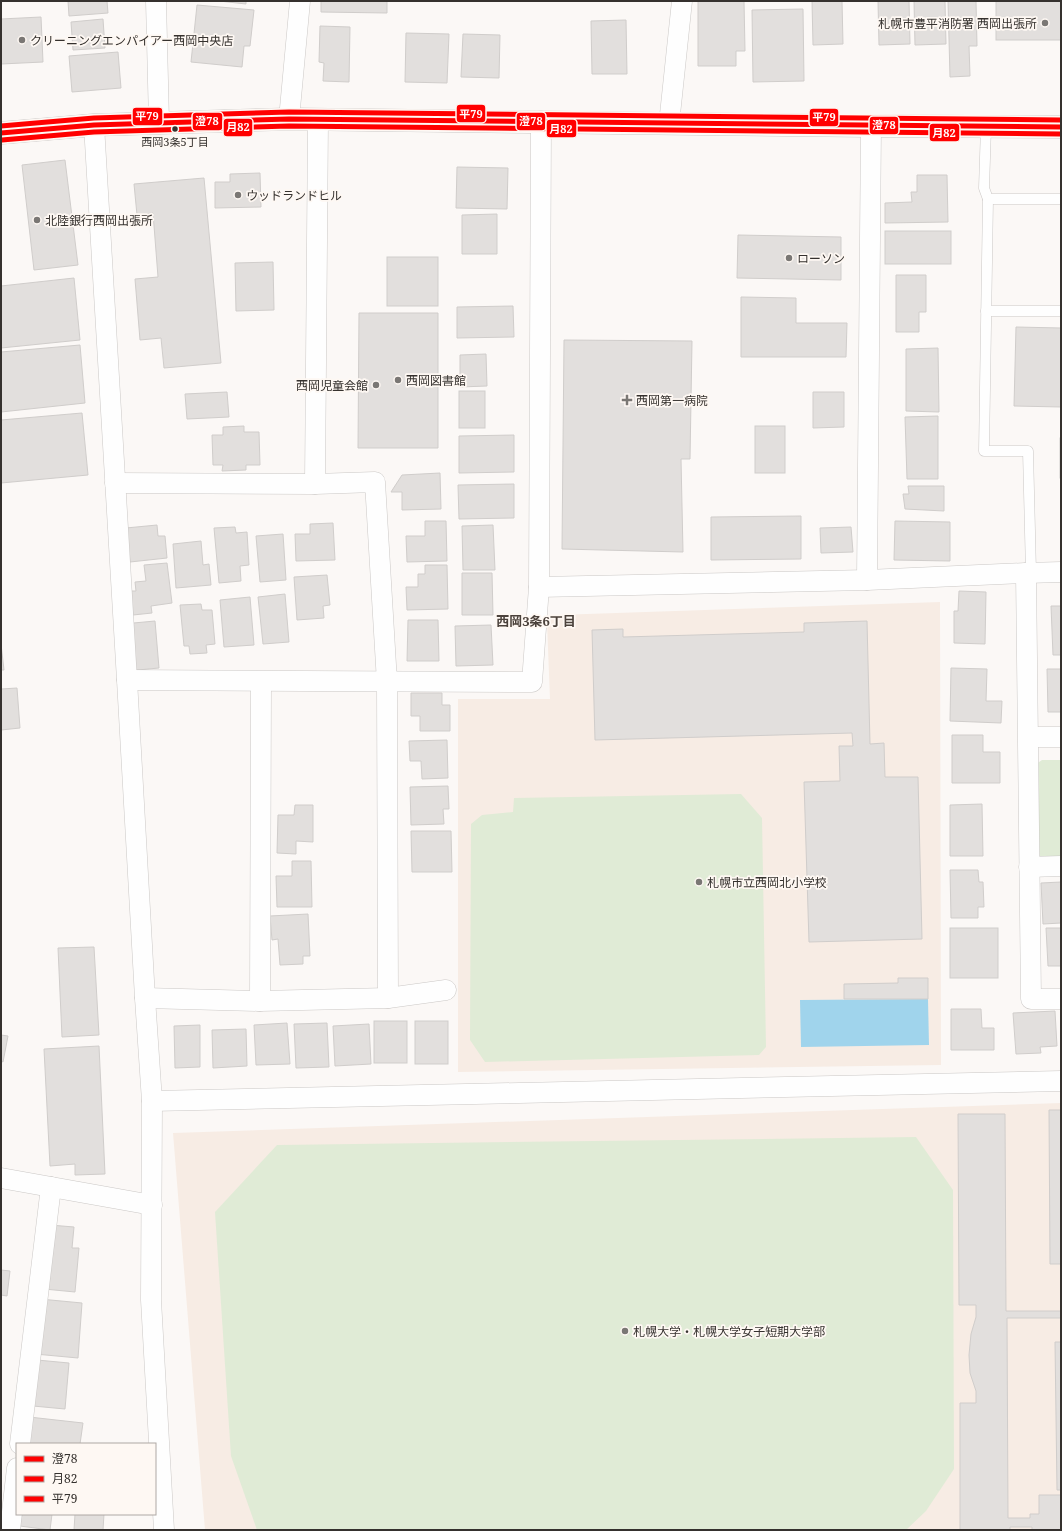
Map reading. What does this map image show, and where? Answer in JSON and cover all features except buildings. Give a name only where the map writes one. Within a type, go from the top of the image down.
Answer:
[{"type":"street","points":[[156,1],[159,122]]},
{"type":"street","points":[[289,119],[300,1]]},
{"type":"street","points":[[668,124],[682,1]]},
{"type":"street","points":[[1,133],[94,125],[289,119],[1061,127]]},
{"type":"street","points":[[315,484],[318,120]]},
{"type":"street","points":[[127,680],[262,682],[532,682],[539,587],[542,121]]},
{"type":"street","points":[[94,125],[152,1101],[150,1300],[164,1530]]},
{"type":"street","points":[[867,580],[871,126]]},
{"type":"street","points":[[115,483],[315,484],[375,482],[386,682],[388,998]]},
{"type":"street","points":[[539,587],[867,580],[1061,572]]},
{"type":"street","points":[[1029,573],[1028,867],[1031,1000],[1061,999]]},
{"type":"street","points":[[260,1002],[262,682]]},
{"type":"street","points":[[1029,737],[1061,737]]},
{"type":"street","points":[[1028,867],[1061,866]]},
{"type":"street","points":[[145,998],[260,1002],[388,998],[446,990]]},
{"type":"street","points":[[152,1101],[1061,1081]]},
{"type":"street","points":[[1,1178],[152,1205]]},
{"type":"street","points":[[20,1443],[51,1187]]},
{"type":"street","points":[[10,1530],[16,1477]]},
{"type":"lane","points":[[986,127],[984,188],[988,199],[984,451],[1028,451],[1029,573]]},
{"type":"lane","points":[[988,199],[1061,199]]},
{"type":"lane","points":[[986,311],[1061,311]]},
{"type":"shaded area","name":"札幌市立西岡北小学校","points":[[940,602],[941,1065],[458,1072],[458,699],[550,699],[547,623],[557,615]]},
{"type":"shaded area","name":"札幌大学・札幌大学女子短期大学部","points":[[1061,1103],[1061,1530],[205,1530],[173,1133]]},
{"type":"green space","points":[[1042,760],[1061,760],[1061,859],[1042,859],[1033,850],[1032,767]]},
{"type":"green space","points":[[741,794],[762,818],[766,1047],[759,1055],[485,1062],[470,1040],[471,824],[482,815],[513,812],[514,798]]},
{"type":"green space","name":"札幌大学・札幌大学女子短期大学部","points":[[916,1137],[953,1190],[954,1469],[926,1511],[906,1530],[257,1530],[231,1456],[215,1212],[277,1145]]},
{"type":"water","points":[[928,999],[929,1045],[801,1047],[800,1000]]},
{"type":"transit line","name":"平79","points":[[1,126],[94,118],[289,112],[1061,120]]},
{"type":"transit line","name":"澄78","points":[[1,133],[94,125],[289,119],[1061,127]]},
{"type":"transit line","name":"月82","points":[[2,140],[94,132],[289,126],[1061,134]]},
{"type":"place","name":"札幌市豊平消防署 西岡出張所","points":[[1045,23]]},
{"type":"place","name":"クリーニングエンパイアー西岡中央店","points":[[22,40]]},
{"type":"place","name":"西岡3条5丁目","points":[[175,129]]},
{"type":"place","name":"ウッドランドヒル","points":[[238,195]]},
{"type":"place","name":"北陸銀行西岡出張所","points":[[37,220]]},
{"type":"place","name":"ローソン","points":[[789,258]]},
{"type":"place","name":"西岡図書館","points":[[398,380]]},
{"type":"place","name":"西岡児童会館","points":[[376,385]]},
{"type":"place","name":"西岡第一病院","points":[[627,400]]},
{"type":"place","name":"札幌市立西岡北小学校","points":[[699,882]]},
{"type":"place","name":"札幌大学・札幌大学女子短期大学部","points":[[625,1331]]},
{"type":"district","name":"西岡3条6丁目","points":[[536,621]]}]
